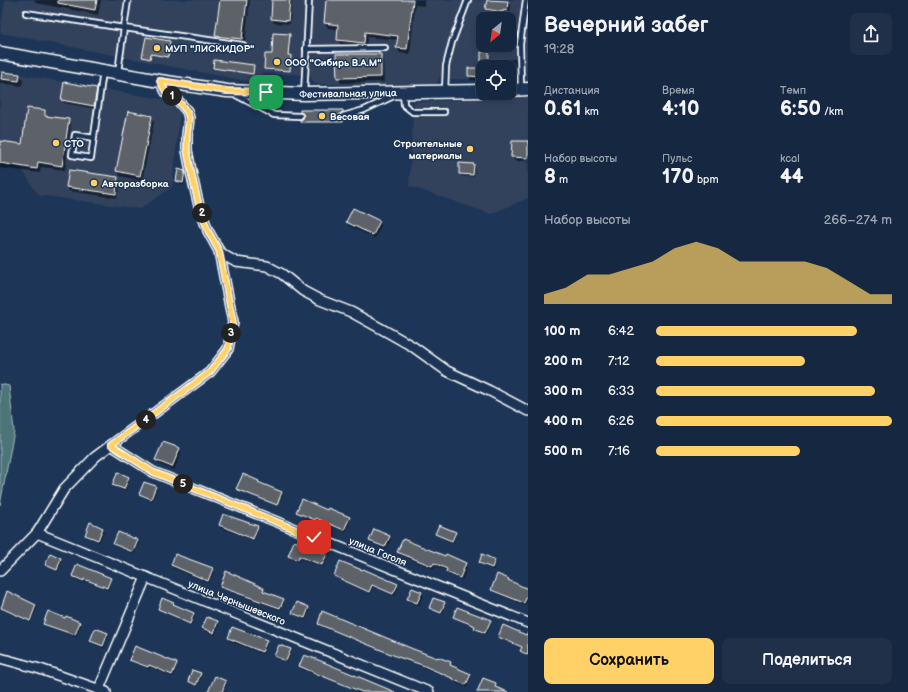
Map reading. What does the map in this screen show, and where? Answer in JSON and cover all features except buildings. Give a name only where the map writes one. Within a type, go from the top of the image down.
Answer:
[{"type":"main road","name":"Фестивальная улица","points":[[0,53],[102,72],[227,91],[304,94],[476,91]]},
{"type":"street","points":[[0,572],[37,533],[64,489],[95,457],[210,372],[228,349],[233,322],[219,251],[208,231],[199,206],[194,183],[187,150],[189,118],[187,112],[180,103],[166,92],[160,81]]},
{"type":"street","points":[[219,251],[236,262],[267,266],[282,274],[303,291],[320,300],[351,312],[412,346],[447,370],[528,412]]},
{"type":"street","name":"улица Гоголя","points":[[111,445],[153,472],[528,623]]},
{"type":"street","name":"улица Чернышевского","points":[[37,533],[429,692]]},
{"type":"street","points":[[0,658],[40,669],[102,691],[146,577]]},
{"type":"lane","points":[[118,74],[128,0]]},
{"type":"lane","points":[[304,94],[309,0]]},
{"type":"lane","points":[[445,92],[446,66],[452,42],[468,0]]},
{"type":"lane","points":[[519,90],[520,44],[526,0]]},
{"type":"lane","points":[[26,13],[243,45]]},
{"type":"lane","points":[[306,49],[385,48]]},
{"type":"lane","points":[[94,138],[75,135],[72,155],[91,158],[94,138],[102,72]]},
{"type":"lane","points":[[227,91],[274,115],[300,116]]},
{"type":"lane","points":[[343,116],[364,110],[403,92],[404,105],[413,112],[444,112]]},
{"type":"shaded area","points":[[5,0],[528,0],[528,80],[524,44],[516,45],[516,12],[476,12],[476,52],[516,52],[515,60],[476,60],[476,79],[450,79],[450,71],[442,72],[436,86],[315,84],[308,75],[262,73],[261,84],[0,33]]},
{"type":"shaded area","points":[[0,71],[167,100],[180,113],[172,187],[140,209],[38,195],[20,166],[0,163]]},
{"type":"shaded area","name":"Строительные материалы","points":[[528,97],[528,198],[491,214],[409,186],[414,102],[476,99],[516,100],[516,98]]},
{"type":"green space","points":[[0,384],[9,386],[14,431],[0,505]]},
{"type":"place","name":"МУП \"ЛИСКИДОР\"","points":[[157,48]]},
{"type":"place","name":"ООО \"Сибирь В.А.М\"","points":[[277,62]]},
{"type":"place","name":"Весовая","points":[[322,116]]},
{"type":"place","name":"СТО","points":[[56,143]]},
{"type":"place","name":"Строительные материалы","points":[[470,149]]},
{"type":"place","name":"Авторазборка","points":[[94,183]]},
{"type":"route","points":[[266,92],[227,91],[160,81],[166,92],[180,103],[187,112],[189,118],[187,150],[192,176],[199,206],[208,231],[219,251],[233,322],[228,349],[210,372],[111,445],[153,472],[314,537]]}]
